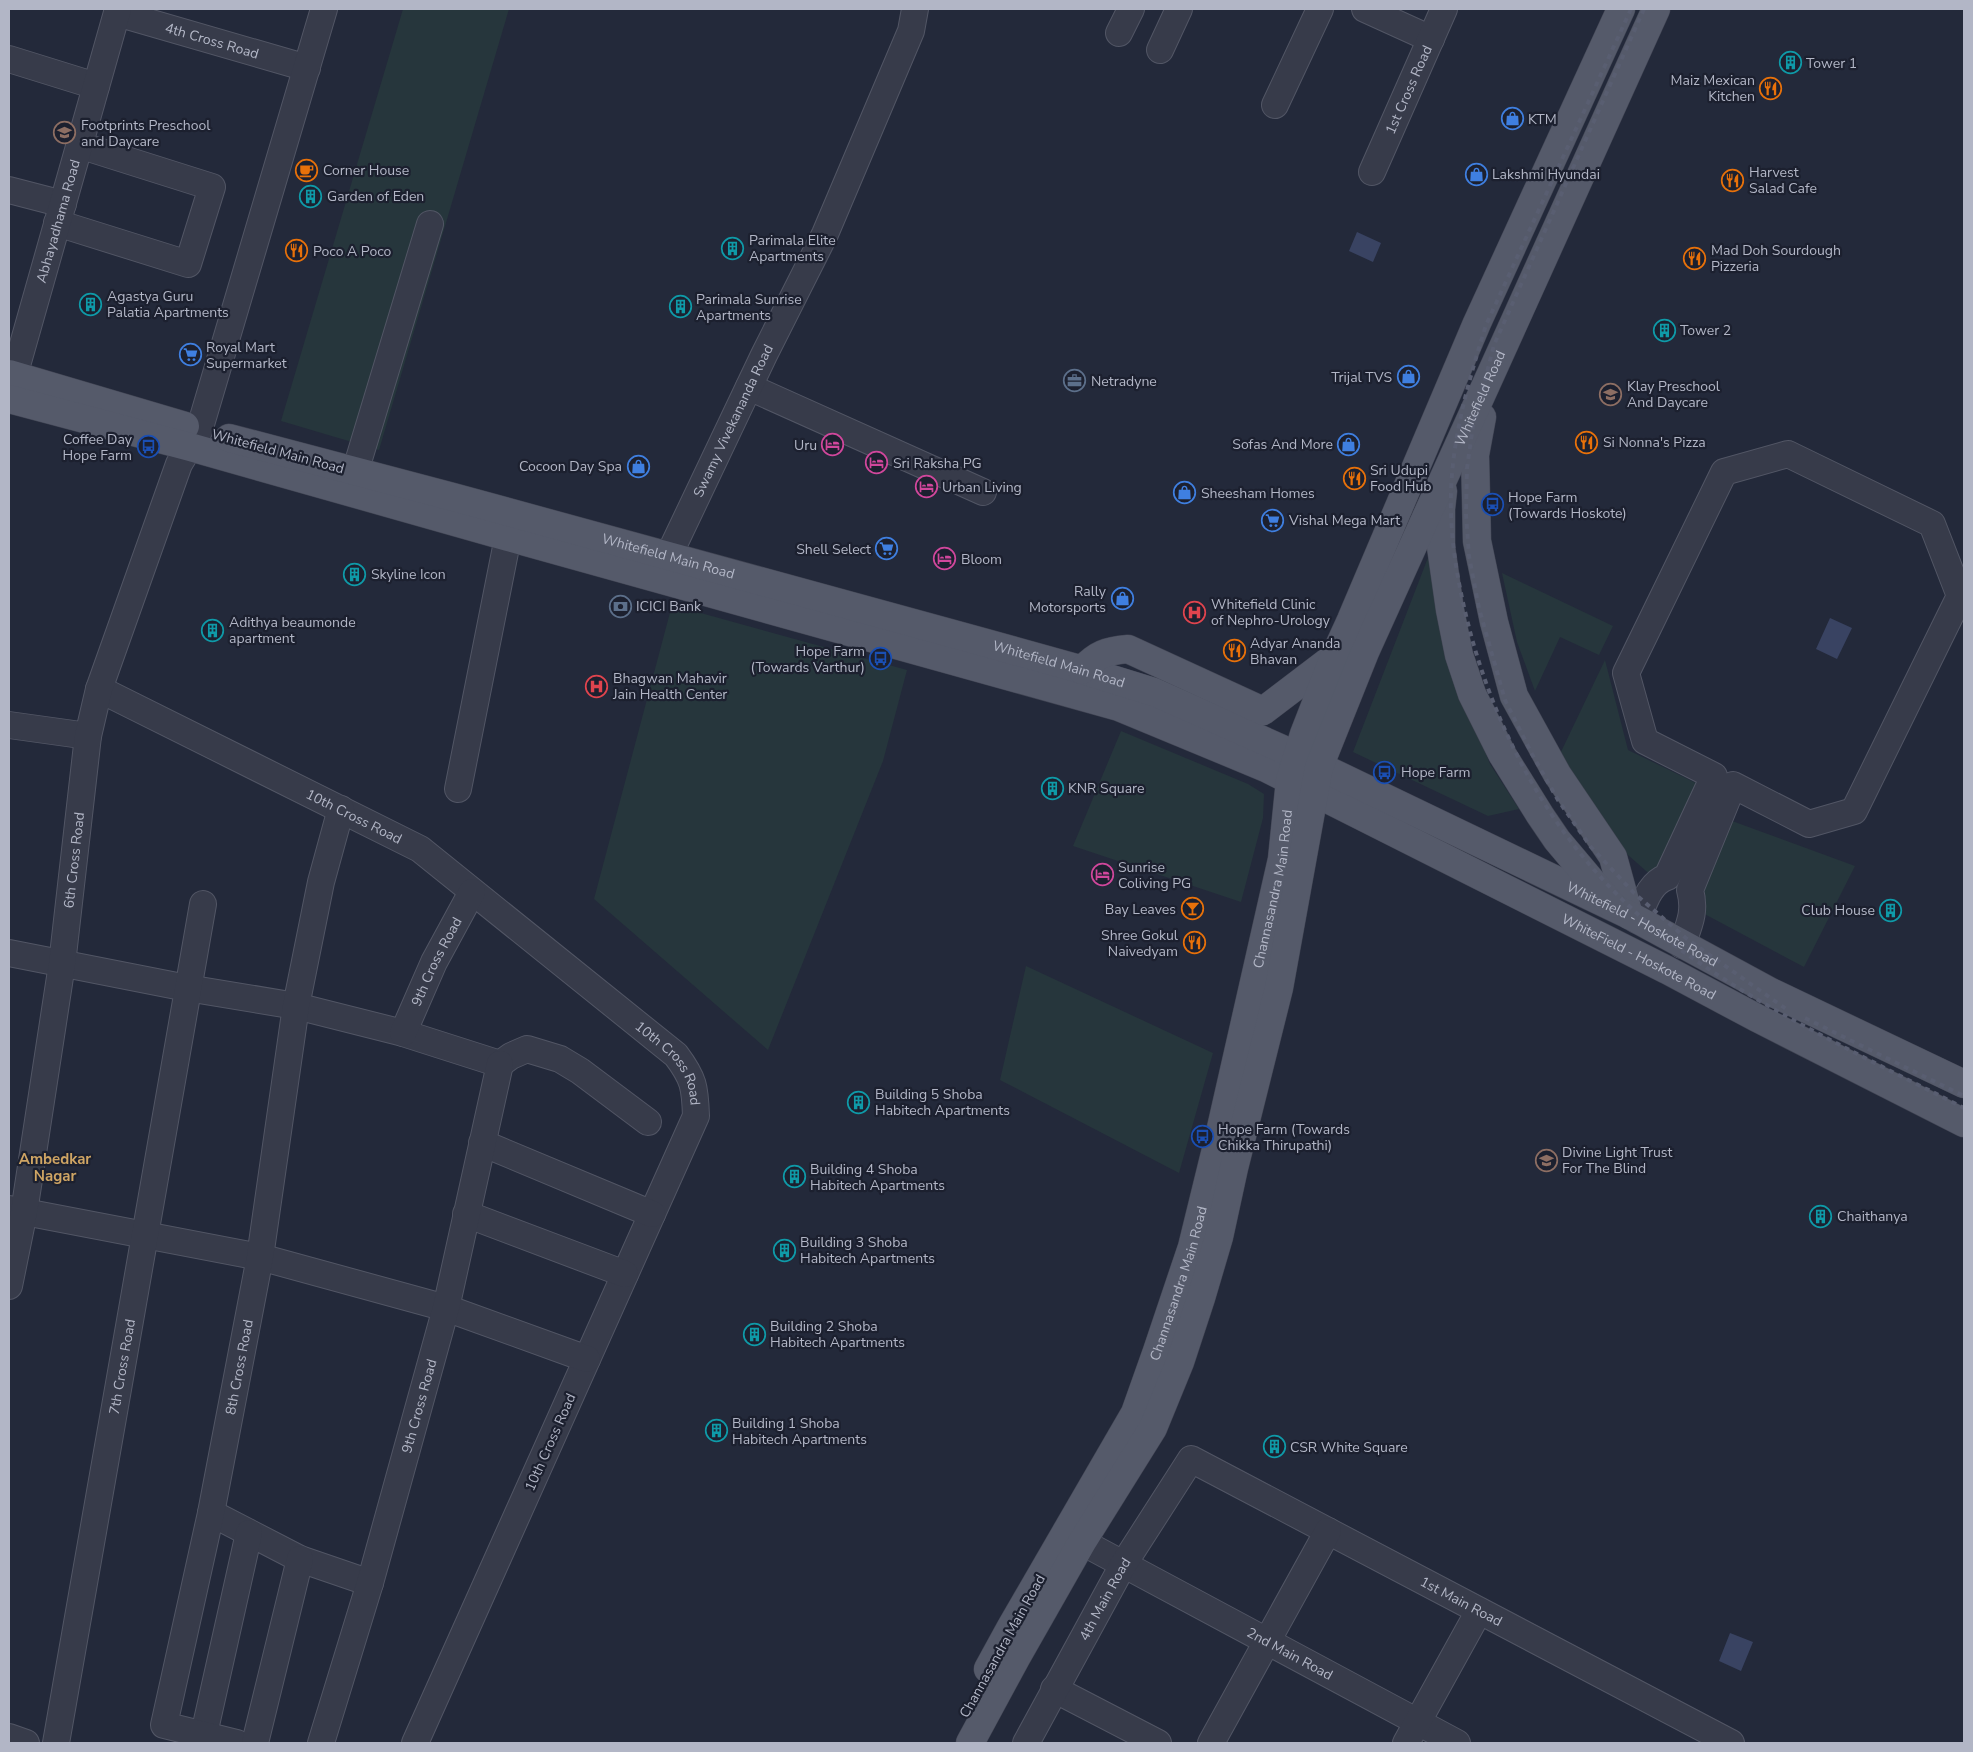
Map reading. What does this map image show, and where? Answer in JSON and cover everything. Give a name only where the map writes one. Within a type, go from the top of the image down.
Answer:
[{"type":"main road","points":[[1305,774],[1304,734],[1334,656],[1477,323],[1621,9]]},
{"type":"main road","name":"Whitefield Road","points":[[1305,774],[1365,652],[1656,9]]},
{"type":"main road","points":[[1566,128],[1596,142]]},
{"type":"main road","points":[[1548,169],[1578,182]]},
{"type":"main road","points":[[1490,373],[1475,455],[1477,541],[1494,622],[1514,696],[1557,774],[1613,857],[1627,915]]},
{"type":"main road","name":"Whitefield Main Road","points":[[10,383],[508,538],[1119,707],[1266,768],[1305,774]]},
{"type":"main road","name":"Whitefield Main Road","points":[[194,439],[355,472],[1082,670],[1154,692],[1305,774]]},
{"type":"main road","points":[[1447,470],[1441,509],[1441,547],[1459,655],[1472,694],[1502,754],[1557,840],[1627,915]]},
{"type":"main road","points":[[695,564],[708,577],[816,607]]},
{"type":"main road","points":[[1082,670],[1094,658],[1110,650],[1128,649],[1263,711],[1334,656]]},
{"type":"main road","name":"Whitefield - Hoskote Road","points":[[1305,774],[1627,915],[1772,992],[1964,1084]]},
{"type":"main road","name":"WhiteField - Hoskote Road","points":[[1305,774],[1624,948],[1964,1123]]},
{"type":"main road","name":"Channasandra Main Road","points":[[963,1737],[1082,1542],[1144,1421],[1192,1247],[1282,859],[1305,774]]},
{"type":"main road","name":"Channasandra Main Road","points":[[963,1737],[1011,1627],[1144,1421]]},
{"type":"street","name":"6th Cross Road","points":[[9,1286],[17,1211],[62,964],[88,736],[99,689],[179,464],[194,439],[324,9]]},
{"type":"street","name":"Swamy Vivekananda Road","points":[[668,557],[825,234],[911,31],[915,9]]},
{"type":"street","points":[[1119,33],[1131,9]]},
{"type":"street","points":[[1160,50],[1179,9]]},
{"type":"street","points":[[1275,105],[1320,9]]},
{"type":"street","points":[[1365,9],[1431,39]]},
{"type":"street","name":"1st Cross Road","points":[[1372,172],[1444,9]]},
{"type":"street","name":"4th Cross Road","points":[[118,11],[307,68]]},
{"type":"street","name":"Abhayadhama Road","points":[[10,383],[118,11]]},
{"type":"street","points":[[9,59],[96,86]]},
{"type":"street","points":[[9,190],[60,214],[188,264],[212,187],[79,146]]},
{"type":"street","points":[[355,472],[430,224]]},
{"type":"street","points":[[749,387],[984,492]]},
{"type":"street","points":[[1788,454],[1932,524],[1960,596],[1854,811],[1809,824],[1723,780],[1645,741],[1626,673],[1724,472],[1788,454]]},
{"type":"street","points":[[458,789],[508,538]]},
{"type":"street","name":"10th Cross Road","points":[[99,689],[420,849],[676,1055],[689,1072],[695,1088],[696,1116],[415,1743]]},
{"type":"street","points":[[9,725],[88,736]]},
{"type":"street","points":[[1627,915],[1651,888],[1666,877],[1723,780]]},
{"type":"street","points":[[1682,945],[1693,915],[1690,890],[1723,780]]},
{"type":"street","name":"8th Cross Road","points":[[204,1734],[164,1725],[211,1513],[260,1257],[296,1006],[320,882],[342,809]]},
{"type":"street","points":[[1666,877],[1690,890]]},
{"type":"street","name":"9th Cross Road","points":[[403,1033],[434,962],[472,892]]},
{"type":"street","name":"7th Cross Road","points":[[56,1743],[203,904]]},
{"type":"street","points":[[9,953],[187,988],[296,1006],[403,1033],[500,1064],[527,1049],[560,1059],[580,1071],[648,1122]]},
{"type":"street","name":"9th Cross Road","points":[[321,1743],[370,1584],[446,1308],[500,1064]]},
{"type":"street","points":[[482,1143],[652,1214]]},
{"type":"street","points":[[17,1211],[260,1257],[446,1308],[587,1359]]},
{"type":"street","points":[[466,1214],[625,1274]]},
{"type":"street","name":"1st Main Road","points":[[1191,1459],[1730,1743]]},
{"type":"street","name":"4th Main Road","points":[[1026,1743],[1119,1562],[1191,1459]]},
{"type":"street","points":[[211,1513],[300,1559],[370,1584]]},
{"type":"street","points":[[1212,1743],[1328,1532]]},
{"type":"street","points":[[237,1743],[204,1734],[249,1533]]},
{"type":"street","name":"2nd Main Road","points":[[1082,1542],[1267,1642],[1412,1733],[1457,1743]]},
{"type":"street","points":[[255,1743],[300,1559]]},
{"type":"street","points":[[1412,1733],[1479,1611]]},
{"type":"street","points":[[1054,1690],[1158,1743]]},
{"type":"street","points":[[9,1737],[26,1743]]},
{"type":"shaded area","points":[[403,9],[509,9],[379,450],[281,421]]},
{"type":"shaded area","points":[[1429,555],[1464,699],[1490,764],[1519,809],[1488,816],[1353,752]]},
{"type":"shaded area","points":[[1502,573],[1613,626],[1599,655],[1560,637],[1535,691],[1517,642]]},
{"type":"shaded area","points":[[672,605],[907,670],[883,761],[768,1050],[594,899]]},
{"type":"shaded area","points":[[1605,660],[1628,750],[1700,785],[1654,878],[1628,855],[1559,756]]},
{"type":"shaded area","points":[[1121,731],[1248,784],[1264,794],[1263,818],[1241,902],[1073,846]]},
{"type":"shaded area","points":[[1724,818],[1855,866],[1804,967],[1697,910]]},
{"type":"shaded area","points":[[1026,966],[1213,1053],[1179,1173],[1000,1080]]},
{"type":"water","points":[[1357,232],[1381,243],[1373,262],[1349,251]]},
{"type":"water","points":[[1830,618],[1852,628],[1837,659],[1816,649]]},
{"type":"water","points":[[1730,1633],[1753,1642],[1741,1671],[1719,1661]]},
{"type":"railway","points":[[1631,9],[1486,325],[1466,394],[1453,464],[1451,512],[1458,576],[1472,639],[1485,680],[1501,720],[1539,795],[1562,830],[1617,895],[1677,947],[1714,973],[1784,1015],[1964,1108]]},
{"type":"railway","points":[[1644,9],[1494,345],[1473,426],[1467,468],[1466,514],[1469,556],[1479,608],[1505,700],[1558,800],[1591,847],[1634,893],[1687,939],[1789,1011]]},
{"type":"railway","points":[[1805,1018],[1964,1096]]},
{"type":"place","name":"Tower 1","points":[[1790,63]]},
{"type":"place","name":"Maiz Mexican Kitchen","points":[[1771,88]]},
{"type":"place","name":"KTM","points":[[1512,119]]},
{"type":"place","name":"Footprints Preschool and Daycare","points":[[65,133]]},
{"type":"place","name":"Corner House","points":[[307,170]]},
{"type":"place","name":"Lakshmi Hyundai","points":[[1476,174]]},
{"type":"place","name":"Harvest Salad Cafe","points":[[1733,180]]},
{"type":"place","name":"Garden of Eden","points":[[311,196]]},
{"type":"place","name":"Parimala Elite Apartments","points":[[733,248]]},
{"type":"place","name":"Poco A Poco","points":[[297,251]]},
{"type":"place","name":"Mad Doh Sourdough Pizzeria","points":[[1695,258]]},
{"type":"place","name":"Agastya Guru Palatia Apartments","points":[[91,304]]},
{"type":"place","name":"Parimala Sunrise Apartments","points":[[680,307]]},
{"type":"place","name":"Tower 2","points":[[1664,330]]},
{"type":"place","name":"Royal Mart Supermarket","points":[[190,355]]},
{"type":"place","name":"Trijal TVS","points":[[1408,377]]},
{"type":"place","name":"Netradyne","points":[[1075,381]]},
{"type":"place","name":"Klay Preschool And Daycare","points":[[1611,394]]},
{"type":"place","name":"Si Nonna's Pizza","points":[[1587,442]]},
{"type":"place","name":"Sofas And More","points":[[1349,444]]},
{"type":"place","name":"Uru","points":[[833,445]]},
{"type":"place","name":"Coffee Day Hope Farm","points":[[148,447]]},
{"type":"place","name":"Sri Raksha PG","points":[[877,463]]},
{"type":"place","name":"Cocoon Day Spa","points":[[638,466]]},
{"type":"place","name":"Sri Udupi Food Hub","points":[[1354,478]]},
{"type":"place","name":"Urban Living","points":[[926,487]]},
{"type":"place","name":"Sheesham Homes","points":[[1185,493]]},
{"type":"place","name":"Hope Farm (Towards Hoskote)","points":[[1492,505]]},
{"type":"place","name":"Vishal Mega Mart","points":[[1273,520]]},
{"type":"place","name":"Shell Select","points":[[887,549]]},
{"type":"place","name":"Bloom","points":[[945,559]]},
{"type":"place","name":"Skyline Icon","points":[[355,574]]},
{"type":"place","name":"Rally Motorsports","points":[[1122,599]]},
{"type":"place","name":"ICICI Bank","points":[[620,606]]},
{"type":"place","name":"Whitefield Clinic of Nephro-Urology","points":[[1195,612]]},
{"type":"place","name":"Adithya beaumonde apartment","points":[[213,630]]},
{"type":"place","name":"Adyar Ananda Bhavan","points":[[1234,651]]},
{"type":"place","name":"Hope Farm (Towards Varthur)","points":[[881,659]]},
{"type":"place","name":"Bhagwan Mahavir Jain Health Center","points":[[597,686]]},
{"type":"place","name":"Hope Farm","points":[[1385,772]]},
{"type":"place","name":"KNR Square","points":[[1052,788]]},
{"type":"place","name":"Sunrise Coliving PG","points":[[1102,875]]},
{"type":"place","name":"Bay Leaves","points":[[1192,909]]},
{"type":"place","name":"Club House","points":[[1891,910]]},
{"type":"place","name":"Shree Gokul Naivedyam","points":[[1194,943]]},
{"type":"place","name":"Building 5 Shoba Habitech Apartments","points":[[859,1102]]},
{"type":"place","name":"Hope Farm (Towards Chikka Thirupathi)","points":[[1202,1137]]},
{"type":"place","name":"Divine Light Trust For The Blind","points":[[1546,1160]]},
{"type":"place","name":"Building 4 Shoba Habitech Apartments","points":[[794,1177]]},
{"type":"place","name":"Chaithanya","points":[[1821,1216]]},
{"type":"place","name":"Building 3 Shoba Habitech Apartments","points":[[784,1250]]},
{"type":"place","name":"Building 2 Shoba Habitech Apartments","points":[[754,1334]]},
{"type":"place","name":"Building 1 Shoba Habitech Apartments","points":[[716,1431]]},
{"type":"place","name":"CSR White Square","points":[[1274,1447]]},
{"type":"district","name":"Ambedkar Nagar","points":[[55,1168]]}]
